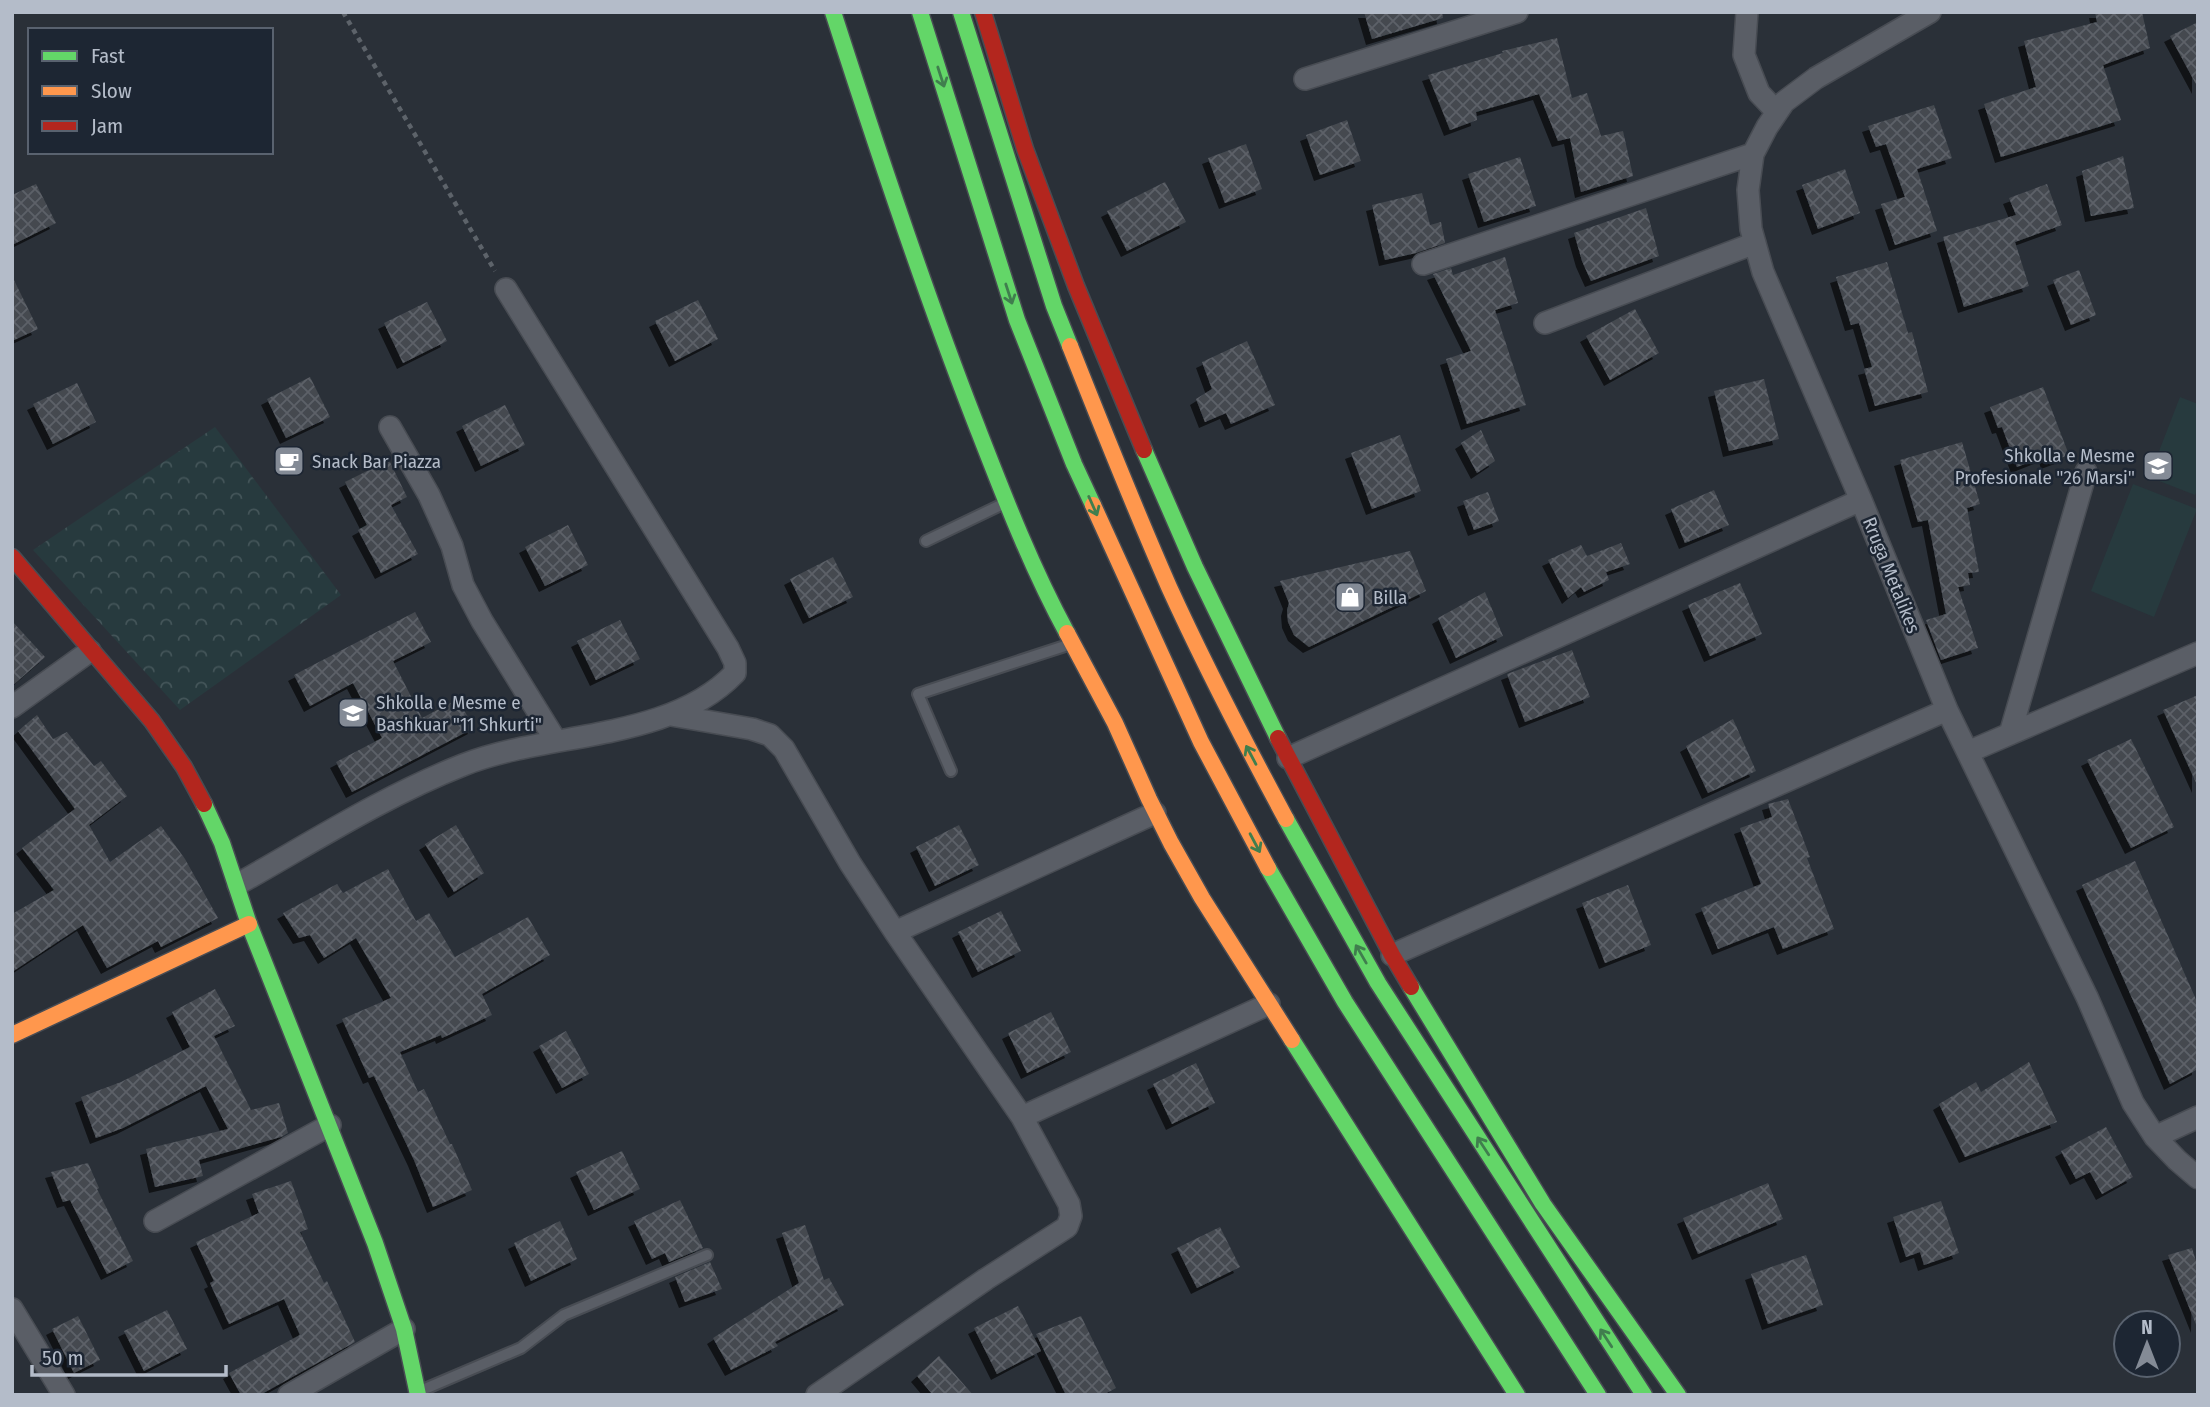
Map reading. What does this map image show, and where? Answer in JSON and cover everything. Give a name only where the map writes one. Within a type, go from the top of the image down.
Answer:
[{"type":"main road","points":[[833,12],[886,178],[944,339],[1007,502],[1071,644],[1115,723],[1155,813],[1202,898],[1517,1395]]},
{"type":"main road","points":[[920,12],[1017,320],[1074,464],[1201,742],[1273,878],[1345,1002],[1598,1395]]},
{"type":"main road","points":[[961,12],[1054,306],[1111,451],[1170,589],[1236,726],[1378,984],[1644,1395]]},
{"type":"main road","points":[[983,12],[1026,149],[1076,286],[1122,399],[1195,567],[1288,758],[1392,955],[1543,1204],[1678,1395]]},
{"type":"main road","points":[[12,557],[90,651],[142,708],[184,768],[221,838],[249,924],[375,1243],[404,1329],[418,1393]]},
{"type":"main road","points":[[12,1035],[249,924]]},
{"type":"street","points":[[1305,79],[1517,12]]},
{"type":"street","points":[[1747,12],[1744,55],[1759,93],[1777,112]]},
{"type":"street","name":"Rruga Metalikes","points":[[1930,12],[1816,78],[1784,102],[1753,154],[1748,190],[1751,229],[1763,272],[1947,710],[2081,985],[2133,1102],[2155,1137],[2198,1178]]},
{"type":"street","points":[[1423,264],[1753,154]]},
{"type":"street","points":[[1545,323],[1755,243]]},
{"type":"street","points":[[238,884],[416,784],[466,764],[512,750],[671,715],[713,693],[735,673],[735,663],[728,648],[506,289]]},
{"type":"street","points":[[390,427],[429,495],[452,546],[469,597],[556,741]]},
{"type":"street","points":[[2010,734],[2086,472]]},
{"type":"street","points":[[1288,758],[1861,500]]},
{"type":"street","points":[[12,707],[90,651]]},
{"type":"street","points":[[1968,752],[2198,653]]},
{"type":"street","points":[[1392,955],[1947,710]]},
{"type":"street","points":[[671,715],[752,729],[771,735],[784,750],[850,863],[1021,1117],[1069,1204],[1071,1216],[1067,1227],[817,1395]]},
{"type":"street","points":[[895,932],[1155,813]]},
{"type":"street","points":[[1021,1117],[1269,1004]]},
{"type":"street","points":[[2155,1137],[2198,1117]]},
{"type":"street","points":[[155,1221],[330,1125]]},
{"type":"street","points":[[12,1309],[64,1395]]},
{"type":"street","points":[[289,1395],[404,1329]]},
{"type":"lane","points":[[926,541],[1007,502]]},
{"type":"lane","points":[[951,771],[918,694],[1071,644]]},
{"type":"lane","points":[[418,1393],[521,1348],[564,1315],[707,1255]]},
{"type":"path","points":[[343,12],[506,289]]},
{"type":"green space","points":[[2180,397],[2198,404],[2198,488],[2195,495],[2149,477]]},
{"type":"green space","points":[[215,427],[341,595],[180,710],[33,550]]},
{"type":"green space","points":[[2133,484],[2197,509],[2154,617],[2091,591]]},
{"type":"building","points":[[1364,12],[1442,12],[1443,18],[1372,39]]},
{"type":"building","points":[[2095,12],[2142,12],[2150,48],[2103,65],[2121,120],[2001,157],[1984,104],[2036,87],[2024,41],[2097,22]]},
{"type":"building","points":[[2198,22],[2198,88],[2170,36]]},
{"type":"building","points":[[1557,38],[1572,98],[1587,93],[1601,136],[1623,131],[1633,176],[1581,192],[1570,138],[1558,141],[1539,94],[1476,112],[1477,120],[1450,130],[1428,75],[1503,53],[1502,51]]},
{"type":"building","points":[[1934,105],[1952,158],[1917,169],[1937,231],[1895,245],[1881,204],[1905,197],[1886,144],[1876,147],[1868,126]]},
{"type":"building","points":[[1347,120],[1361,161],[1320,175],[1306,135]]},
{"type":"building","points":[[1246,144],[1262,189],[1225,203],[1208,158]]},
{"type":"building","points":[[2123,156],[2134,208],[2091,216],[2082,171]]},
{"type":"building","points":[[1520,157],[1536,206],[1484,222],[1468,174]]},
{"type":"building","points":[[1845,169],[1860,213],[1818,229],[1802,185]]},
{"type":"building","points":[[1165,182],[1186,222],[1127,251],[1107,211]]},
{"type":"building","points":[[36,184],[56,223],[12,245],[12,195]]},
{"type":"building","points":[[2047,184],[2062,225],[2015,242],[2029,286],[1964,307],[1943,237],[2016,215],[2009,198]]},
{"type":"building","points":[[1422,193],[1430,225],[1441,222],[1445,243],[1385,260],[1372,205]]},
{"type":"building","points":[[1646,208],[1659,256],[1591,281],[1574,233]]},
{"type":"building","points":[[1505,257],[1518,303],[1495,310],[1526,405],[1467,424],[1446,359],[1471,351],[1433,274],[1451,268],[1453,275]]},
{"type":"building","points":[[1887,262],[1908,333],[1912,332],[1928,392],[1875,406],[1864,369],[1872,367],[1859,323],[1851,325],[1836,277]]},
{"type":"building","points":[[2079,270],[2096,315],[2071,325],[2053,280]]},
{"type":"building","points":[[12,276],[38,329],[12,341]]},
{"type":"building","points":[[698,300],[718,339],[675,361],[655,321]]},
{"type":"building","points":[[427,302],[447,341],[403,363],[384,323]]},
{"type":"building","points":[[1635,309],[1659,353],[1610,380],[1586,336]]},
{"type":"building","points":[[1247,341],[1275,405],[1231,424],[1226,413],[1205,422],[1196,399],[1212,389],[1202,362]]},
{"type":"building","points":[[310,377],[330,417],[286,438],[267,399]]},
{"type":"building","points":[[1764,379],[1779,439],[1729,451],[1714,391]]},
{"type":"building","points":[[77,383],[96,422],[53,444],[33,404]]},
{"type":"building","points":[[2043,387],[2069,455],[2047,463],[2045,456],[2017,467],[2002,427],[1998,428],[1990,407]]},
{"type":"building","points":[[505,405],[525,445],[481,466],[462,426]]},
{"type":"building","points":[[1481,430],[1495,461],[1477,473],[1461,443]]},
{"type":"building","points":[[1400,435],[1421,491],[1372,509],[1351,453]]},
{"type":"building","points":[[1962,442],[1980,504],[1967,508],[1979,572],[1968,573],[1970,585],[1958,587],[1978,648],[1941,660],[1926,620],[1946,614],[1928,520],[1918,522],[1900,460]]},
{"type":"building","points":[[389,460],[407,497],[391,505],[418,554],[381,573],[358,530],[367,525],[345,482]]},
{"type":"building","points":[[1714,490],[1729,525],[1685,543],[1671,509]]},
{"type":"building","points":[[1488,492],[1499,521],[1474,530],[1463,501]]},
{"type":"building","points":[[568,525],[588,565],[545,586],[525,547]]},
{"type":"building","points":[[1621,543],[1630,564],[1606,572],[1609,580],[1584,592],[1581,587],[1568,598],[1548,560],[1581,545],[1587,556]]},
{"type":"building","name":"Billa","points":[[1410,551],[1426,591],[1309,647],[1294,635],[1288,622],[1289,603],[1280,581]]},
{"type":"building","points":[[833,557],[853,597],[809,618],[790,579]]},
{"type":"building","points":[[1740,583],[1762,634],[1710,656],[1688,605]]},
{"type":"building","points":[[1485,592],[1503,636],[1456,658],[1438,618]]},
{"type":"building","points":[[415,612],[431,642],[393,661],[422,718],[458,699],[474,728],[352,792],[336,762],[382,738],[353,683],[310,706],[294,675]]},
{"type":"building","points":[[620,620],[640,659],[596,680],[577,641]]},
{"type":"building","points":[[12,621],[45,657],[12,686]]},
{"type":"building","points":[[1572,650],[1590,697],[1525,722],[1507,674]]},
{"type":"building","points":[[2198,695],[2198,787],[2163,710]]},
{"type":"building","points":[[37,715],[53,739],[67,732],[94,766],[101,761],[127,796],[89,825],[110,862],[161,826],[185,859],[218,918],[161,947],[158,941],[107,968],[83,925],[12,972],[12,914],[54,890],[22,848],[75,809],[18,731]]},
{"type":"building","points":[[1733,719],[1756,771],[1708,793],[1686,746]]},
{"type":"building","points":[[2131,739],[2174,827],[2131,848],[2087,760]]},
{"type":"building","points":[[1788,799],[1834,929],[1783,949],[1774,927],[1718,949],[1701,908],[1761,884],[1740,828],[1772,817],[1768,804]]},
{"type":"building","points":[[456,825],[484,873],[454,892],[425,844]]},
{"type":"building","points":[[959,825],[979,865],[935,886],[916,847]]},
{"type":"building","points":[[2135,861],[2198,1004],[2198,1069],[2170,1084],[2082,885]]},
{"type":"building","points":[[388,869],[416,921],[429,913],[455,957],[528,917],[550,955],[482,994],[492,1015],[442,1038],[441,1035],[400,1052],[418,1092],[424,1089],[472,1190],[433,1207],[374,1076],[369,1078],[342,1019],[391,998],[356,938],[324,958],[310,935],[299,938],[283,913],[337,884],[343,893]]},
{"type":"building","points":[[1628,885],[1651,945],[1605,963],[1582,903]]},
{"type":"building","points":[[1001,911],[1021,951],[978,972],[958,932]]},
{"type":"building","points":[[215,989],[235,1026],[214,1036],[251,1110],[279,1103],[288,1133],[199,1160],[203,1176],[155,1187],[146,1149],[228,1129],[206,1086],[123,1128],[96,1138],[81,1097],[121,1082],[190,1047],[172,1012]]},
{"type":"building","points":[[1051,1012],[1071,1052],[1027,1073],[1008,1033]]},
{"type":"building","points":[[566,1031],[589,1074],[562,1088],[539,1046]]},
{"type":"building","points":[[2029,1062],[2057,1122],[1965,1157],[1939,1104],[1976,1082],[1981,1092]]},
{"type":"building","points":[[1196,1063],[1215,1103],[1172,1124],[1153,1084]]},
{"type":"building","points":[[2106,1127],[2133,1177],[2102,1194],[2090,1172],[2076,1179],[2061,1151]]},
{"type":"building","points":[[622,1151],[640,1189],[594,1210],[576,1172]]},
{"type":"building","points":[[88,1163],[99,1188],[97,1189],[133,1261],[107,1274],[70,1200],[63,1202],[51,1172]]},
{"type":"building","points":[[291,1181],[308,1229],[300,1232],[324,1283],[327,1281],[355,1342],[260,1395],[241,1395],[229,1373],[300,1335],[284,1299],[229,1324],[210,1283],[214,1281],[196,1242],[259,1213],[252,1194]]},
{"type":"building","points":[[1768,1183],[1783,1219],[1698,1254],[1683,1218]]},
{"type":"building","points":[[680,1200],[703,1248],[669,1262],[665,1253],[652,1259],[634,1221]]},
{"type":"building","points":[[1941,1201],[1959,1253],[1924,1265],[1920,1252],[1906,1257],[1893,1217]]},
{"type":"building","points":[[560,1221],[577,1259],[531,1281],[514,1243]]},
{"type":"building","points":[[805,1225],[824,1280],[829,1278],[844,1305],[775,1342],[778,1346],[731,1370],[713,1338],[799,1283],[782,1233]]},
{"type":"building","points":[[1220,1227],[1240,1267],[1197,1288],[1177,1248]]},
{"type":"building","points":[[2192,1248],[2198,1268],[2197,1327],[2168,1255]]},
{"type":"building","points":[[1806,1255],[1823,1305],[1768,1324],[1751,1274]]},
{"type":"building","points":[[710,1262],[722,1289],[685,1302],[675,1277]]},
{"type":"building","points":[[1018,1306],[1041,1351],[997,1374],[974,1328]]},
{"type":"building","points":[[167,1310],[187,1349],[144,1371],[124,1331]]},
{"type":"building","points":[[78,1316],[100,1360],[74,1373],[52,1329]]},
{"type":"building","points":[[1081,1316],[1116,1388],[1103,1395],[1066,1395],[1036,1334]]},
{"type":"building","points":[[939,1356],[973,1395],[933,1395],[917,1376]]},
{"type":"traffic: fast","points":[[833,12],[900,217],[955,369],[1017,527],[1067,633]]},
{"type":"traffic: fast","points":[[920,12],[1017,320],[1093,505]]},
{"type":"traffic: fast","points":[[961,12],[1054,306],[1070,346]]},
{"type":"traffic: fast","points":[[1144,450],[1195,567],[1278,738]]},
{"type":"traffic: fast","points":[[204,804],[222,843],[249,924],[375,1243],[404,1329],[418,1395]]},
{"type":"traffic: fast","points":[[1286,819],[1378,983],[1644,1395]]},
{"type":"traffic: fast","points":[[1268,868],[1345,1002],[1598,1395]]},
{"type":"traffic: fast","points":[[1411,987],[1543,1204],[1678,1395]]},
{"type":"traffic: fast","points":[[1292,1040],[1517,1395]]},
{"type":"traffic: slow","points":[[1070,346],[1169,587],[1286,819]]},
{"type":"traffic: slow","points":[[1093,505],[1201,742],[1268,868]]},
{"type":"traffic: slow","points":[[1067,633],[1115,723],[1171,843],[1202,898],[1292,1040]]},
{"type":"traffic: slow","points":[[12,1035],[249,924]]},
{"type":"traffic: jam","points":[[983,12],[1025,149],[1076,286],[1144,450]]},
{"type":"traffic: jam","points":[[12,557],[152,721],[184,767],[204,804]]},
{"type":"traffic: jam","points":[[1278,738],[1411,987]]},
{"type":"place","name":"Snack Bar Piazza","points":[[289,461]]},
{"type":"place","name":"Shkolla e Mesme Profesionale \"26 Marsi\"","points":[[2158,466]]},
{"type":"place","name":"Billa","points":[[1350,597]]},
{"type":"place","name":"Shkolla e Mesme e Bashkuar \"11 Shkurti\"","points":[[353,713]]}]
